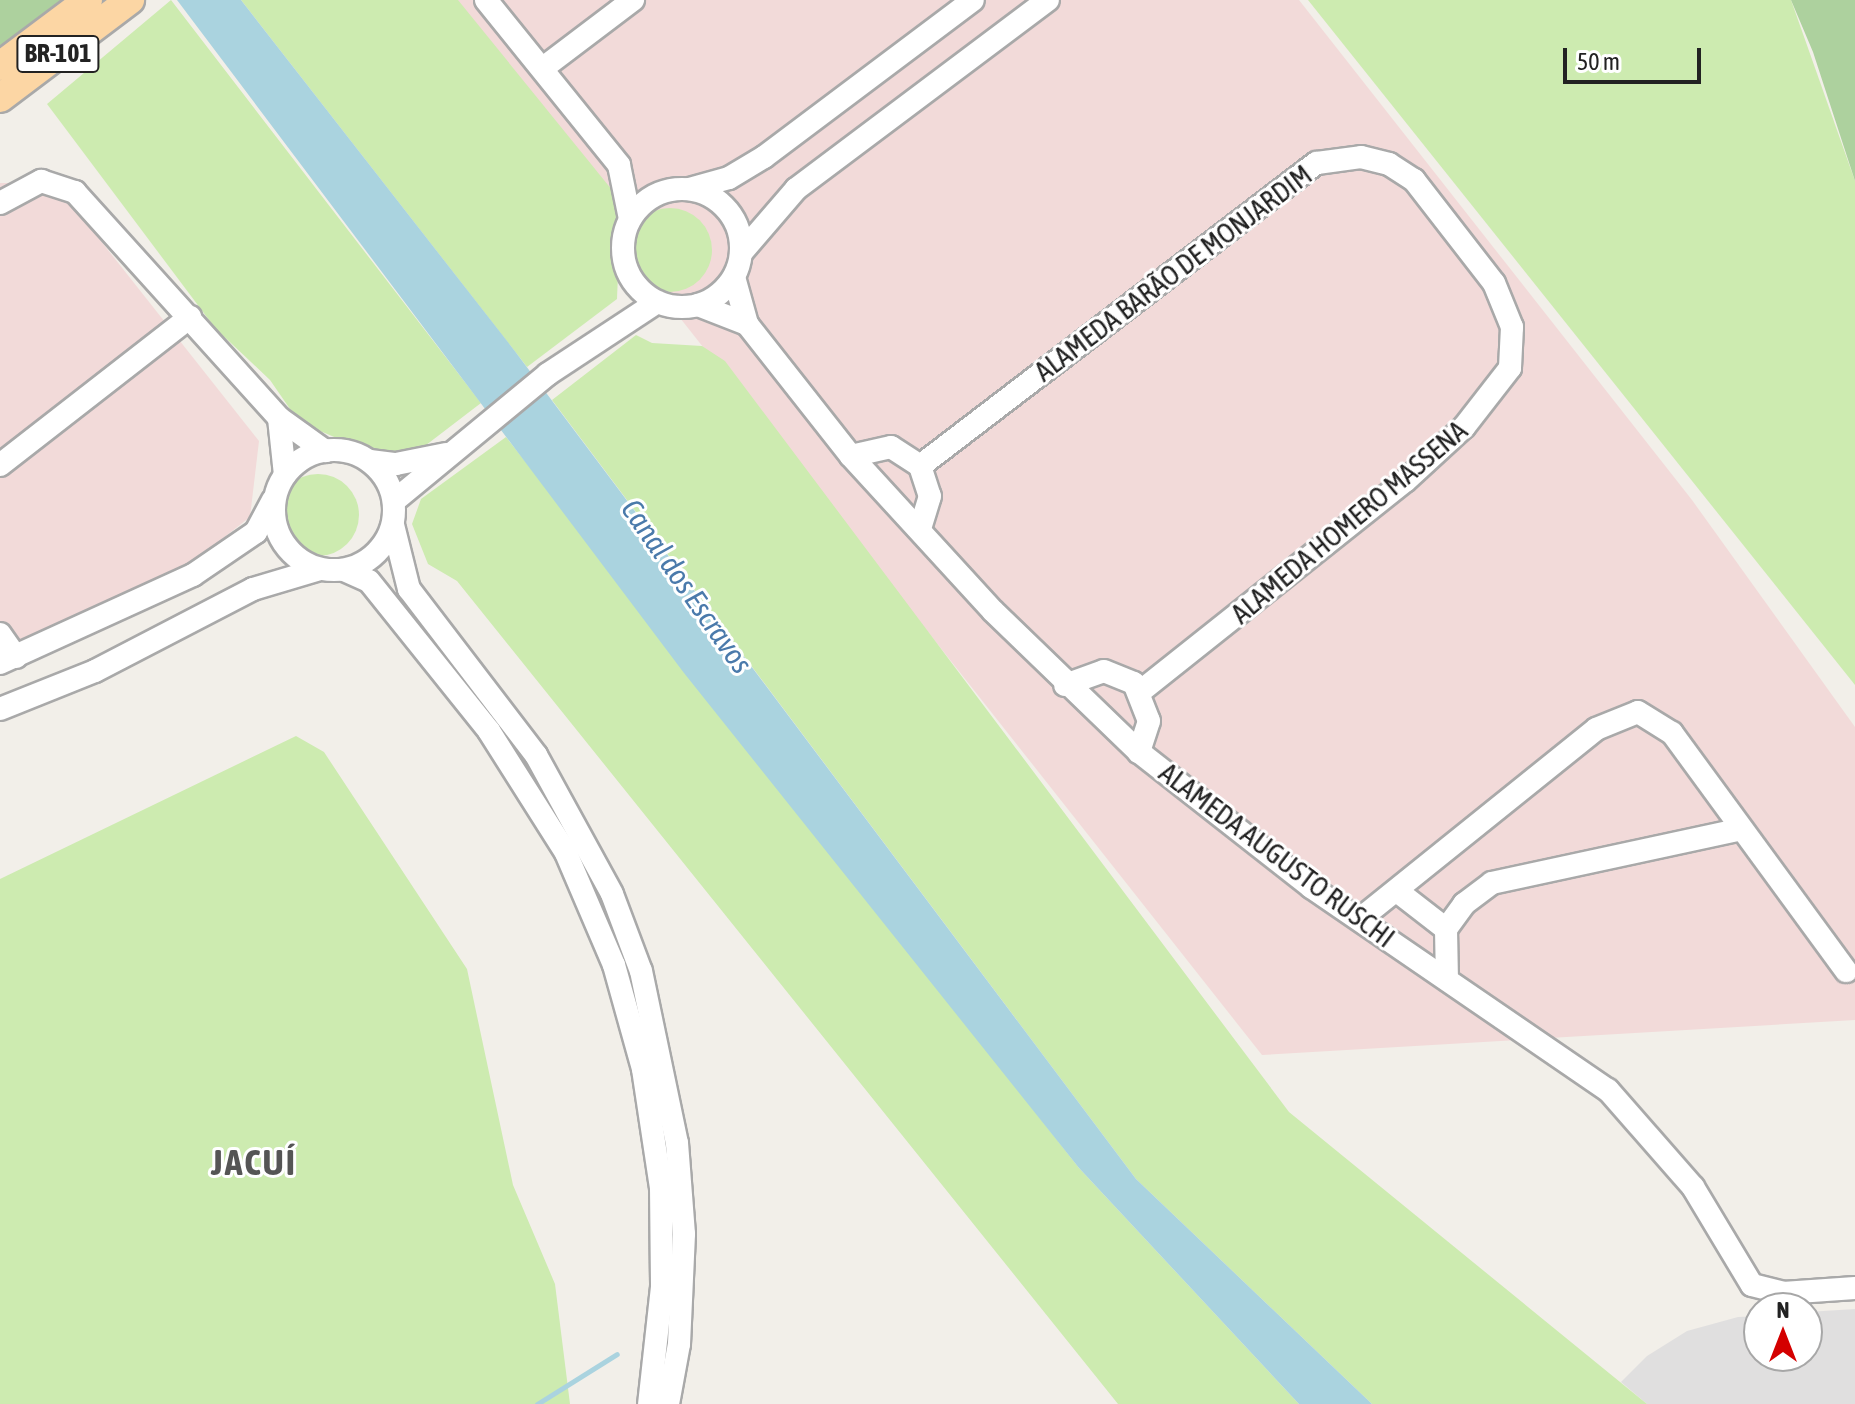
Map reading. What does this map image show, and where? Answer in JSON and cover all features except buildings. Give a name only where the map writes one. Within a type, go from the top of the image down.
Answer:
[{"type":"main road","name":"BR-101","points":[[0,66],[88,0]]},
{"type":"main road","name":"BR-101","points":[[0,98],[123,5]]},
{"type":"street","points":[[486,0],[619,165],[666,191]]},
{"type":"street","points":[[543,68],[633,0]]},
{"type":"street","points":[[630,219],[666,191],[689,189],[729,178],[764,157],[973,0]]},
{"type":"street","points":[[741,253],[796,189],[1048,0]]},
{"type":"street","name":"ALAMEDA BARÃO DE MONJARDIM","points":[[920,466],[1292,181],[1339,156],[1389,164],[1414,180],[1494,283],[1512,327]]},
{"type":"street","points":[[619,165],[630,219],[623,256],[648,296],[698,305],[747,324]]},
{"type":"street","points":[[0,203],[41,181],[65,186],[125,241],[279,418],[325,451],[370,461],[404,464],[450,452]]},
{"type":"street","points":[[689,189],[722,204],[740,235],[741,253],[734,277],[698,305]]},
{"type":"street","name":"ALAMEDA AUGUSTO RUSCHI","points":[[734,277],[747,324],[851,456],[1065,685],[1139,752],[1360,919],[1608,1090],[1693,1187],[1752,1285],[1783,1293],[1855,1288]]},
{"type":"street","points":[[394,501],[450,452],[613,327],[648,296]]},
{"type":"street","points":[[0,465],[190,317]]},
{"type":"street","name":"ALAMEDA HOMERO MASSENA","points":[[1142,690],[1313,559],[1464,427],[1510,368],[1512,327]]},
{"type":"street","points":[[279,418],[279,535],[295,557],[320,569]]},
{"type":"street","points":[[851,456],[891,447],[920,466],[930,496],[920,529]]},
{"type":"street","points":[[0,634],[8,660],[151,597],[222,557],[256,532],[280,485],[325,451]]},
{"type":"street","points":[[370,461],[394,501],[393,525],[409,589],[536,755],[612,894],[641,971],[677,1143],[684,1234],[679,1344],[668,1404]]},
{"type":"street","points":[[344,570],[381,550],[393,525]]},
{"type":"street","points":[[0,709],[95,671],[253,589],[320,569],[344,570],[369,581],[489,731],[566,853],[614,965],[643,1069],[661,1188],[661,1301],[649,1404]]},
{"type":"street","points":[[1065,685],[1104,671],[1142,690],[1149,721],[1139,752]]},
{"type":"street","points":[[1360,919],[1622,714],[1660,721],[1738,830],[1846,971]]},
{"type":"street","points":[[1447,979],[1446,929],[1464,904],[1492,883],[1738,830]]},
{"type":"street","points":[[1397,891],[1446,929]]},
{"type":"shaded area","points":[[429,0],[1299,0],[1692,500],[1855,727],[1855,1020],[1262,1055]]},
{"type":"shaded area","points":[[0,183],[55,183],[259,441],[250,517],[185,568],[0,650]]},
{"type":"shaded area","points":[[1855,1309],[1855,1404],[1647,1404],[1621,1382],[1647,1356],[1687,1331],[1738,1317],[1743,1317],[1743,1372],[1823,1372],[1823,1311]]},
{"type":"green space","points":[[0,0],[63,0],[0,48]]},
{"type":"green space","points":[[171,0],[481,403],[400,465],[299,422],[270,380],[215,328],[47,104]]},
{"type":"green space","points":[[241,0],[458,0],[621,201],[617,299],[527,367]]},
{"type":"green space","points":[[1308,0],[1791,0],[1855,181],[1855,685]]},
{"type":"green space","points":[[1791,0],[1855,0],[1855,181],[1813,52]]},
{"type":"green space","points":[[670,208],[686,211],[700,220],[709,234],[712,250],[709,266],[700,280],[686,289],[670,292],[654,289],[640,280],[631,266],[628,250],[631,234],[640,220],[654,211]]},
{"type":"green space","points":[[636,335],[652,343],[702,346],[725,361],[1289,1112],[1647,1404],[1372,1404],[1136,1179],[552,400]]},
{"type":"green space","points":[[506,437],[1079,1168],[1299,1404],[1118,1404],[457,581],[428,564],[412,524],[421,499]]},
{"type":"green space","points":[[318,474],[334,477],[347,486],[356,499],[359,515],[356,531],[347,544],[334,553],[318,556],[302,553],[289,544],[280,531],[277,515],[280,499],[289,486],[302,477]]},
{"type":"green space","points":[[296,736],[324,752],[467,969],[513,1185],[555,1284],[570,1404],[0,1404],[0,879]]},
{"type":"water","name":"Canal dos Escravos","points":[[177,0],[241,0],[514,350],[1136,1179],[1372,1404],[1299,1404],[1079,1168],[684,673]]},
{"type":"waterway","points":[[537,1404],[617,1354]]},
{"type":"district","name":"JACUÍ","points":[[254,1163]]}]
